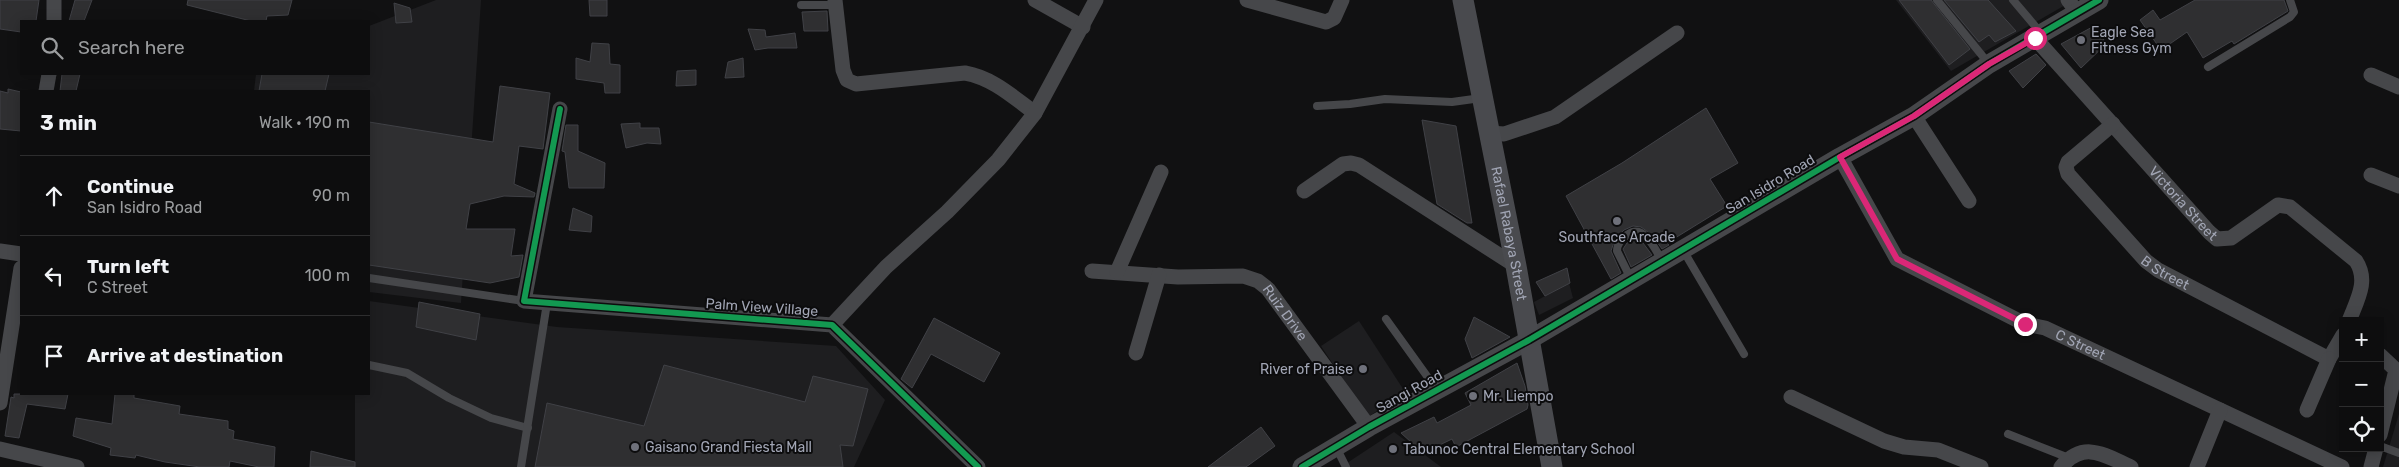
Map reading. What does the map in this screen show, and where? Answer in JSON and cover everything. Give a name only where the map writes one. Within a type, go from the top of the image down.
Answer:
[{"type":"main road","name":"Rafael Rabaya Street","points":[[1464,0],[1516,266],[1552,467]]},
{"type":"street","points":[[54,0],[54,20]]},
{"type":"street","points":[[1035,0],[1083,27]]},
{"type":"street","name":"Palm View Village","points":[[832,325],[886,267],[947,212],[998,160],[1035,113],[1096,0]]},
{"type":"street","points":[[1247,0],[1326,22],[1334,18],[1342,0]]},
{"type":"street","name":"San Isidro Road","points":[[1529,340],[1840,157],[1914,116],[1989,64],[2039,36],[2073,6],[2100,0]]},
{"type":"street","points":[[835,2],[843,70],[847,80],[856,84],[965,73],[990,80],[1035,113]]},
{"type":"street","points":[[1490,133],[1504,134],[1555,117],[1676,33]]},
{"type":"street","name":"Victoria Street","points":[[2039,36],[2113,124],[2209,232],[2217,238],[2231,238],[2278,205],[2290,207],[2356,261],[2362,270],[2363,283],[2350,317]]},
{"type":"street","points":[[46,90],[48,75]]},
{"type":"street","points":[[2371,75],[2399,87]]},
{"type":"street","points":[[524,301],[560,109]]},
{"type":"street","points":[[1914,116],[1970,201]]},
{"type":"street","name":"B Street","points":[[2113,124],[2068,162],[2066,167],[2068,174],[2146,261],[2158,270],[2330,359]]},
{"type":"street","name":"C Street","points":[[1840,157],[1897,259],[2025,324],[2045,328],[2342,467]]},
{"type":"street","points":[[1304,191],[1343,164],[1359,165],[1516,266]]},
{"type":"street","points":[[1117,272],[1161,172]]},
{"type":"street","points":[[2371,175],[2399,186]]},
{"type":"street","points":[[0,251],[20,254]]},
{"type":"street","name":"Ruiz Drive","points":[[1092,271],[1159,275],[1243,276],[1258,281],[1268,289],[1369,427]]},
{"type":"street","points":[[0,403],[20,274]]},
{"type":"street","points":[[1136,353],[1159,275]]},
{"type":"street","name":"Palm View Village","points":[[524,301],[832,325],[978,467]]},
{"type":"street","name":"Sangi Road","points":[[1302,467],[1369,427],[1529,340]]},
{"type":"street","points":[[2307,410],[2339,342]]},
{"type":"street","points":[[2384,359],[2396,370],[2396,383],[2384,422]]},
{"type":"street","points":[[1791,397],[1884,442],[1938,450],[1981,467]]},
{"type":"street","points":[[2197,467],[2220,410]]},
{"type":"street","points":[[0,449],[77,467]]},
{"type":"street","points":[[2065,462],[2092,450],[2131,467]]},
{"type":"street","points":[[2371,467],[2375,452]]},
{"type":"lane","points":[[1937,0],[1989,64]]},
{"type":"lane","points":[[2013,0],[2039,36]]},
{"type":"lane","points":[[2208,67],[2290,17],[2294,12],[2290,0]]},
{"type":"lane","points":[[801,5],[835,2]]},
{"type":"lane","points":[[1316,106],[1385,99],[1452,102],[1482,98]]},
{"type":"lane","points":[[1631,280],[1617,251],[1621,240],[1628,234],[1640,232],[1646,236],[1663,262]]},
{"type":"lane","points":[[1683,250],[1744,354]]},
{"type":"lane","points":[[370,278],[524,301]]},
{"type":"lane","points":[[522,467],[547,303]]},
{"type":"lane","points":[[1386,319],[1437,390]]},
{"type":"lane","points":[[370,365],[407,373],[449,398],[491,418],[528,428]]},
{"type":"lane","points":[[2008,434],[2065,462]]},
{"type":"lane","points":[[1336,447],[1346,467]]},
{"type":"lane","points":[[2384,447],[2399,453]]},
{"type":"shaded area","points":[[436,0],[481,0],[461,303],[370,292],[370,90],[254,90],[256,75],[370,75],[370,26]]},
{"type":"shaded area","points":[[1896,0],[2064,0],[2067,4],[1951,71]]},
{"type":"shaded area","points":[[1569,283],[1573,298],[1539,315],[1534,302]]},
{"type":"shaded area","points":[[370,301],[557,327],[836,346],[885,400],[854,467],[355,467],[355,395],[370,395]]},
{"type":"shaded area","name":"River of Praise","points":[[1359,321],[1405,392],[1368,417],[1321,346]]},
{"type":"shaded area","points":[[2399,414],[2399,467],[2383,467]]},
{"type":"shaded area","name":"Tabunoc Central Elementary School","points":[[1394,432],[1441,467],[1341,467]]},
{"type":"building","points":[[0,0],[39,0],[36,20],[20,20],[20,32],[0,29]]},
{"type":"building","points":[[75,0],[92,0],[84,20],[69,20]]},
{"type":"building","points":[[188,0],[292,0],[288,15],[267,16],[266,20],[247,20],[187,5]]},
{"type":"building","points":[[589,0],[607,0],[607,16],[590,16]]},
{"type":"building","points":[[1899,0],[1931,0],[1970,49],[1949,65]]},
{"type":"building","points":[[1944,0],[1988,0],[2016,31],[1995,42],[1989,35],[1979,42]]},
{"type":"building","points":[[2195,0],[2284,0],[2288,11],[2234,44],[2232,41],[2203,58],[2187,32],[2161,50],[2140,20],[2153,10],[2160,20]]},
{"type":"building","points":[[394,3],[410,8],[412,22],[396,23]]},
{"type":"building","points":[[827,11],[828,31],[804,31],[802,12]]},
{"type":"building","points":[[2096,25],[2106,44],[2081,68],[2061,44]]},
{"type":"building","points":[[748,29],[765,30],[766,37],[795,33],[797,48],[755,50]]},
{"type":"building","points":[[592,43],[609,44],[610,64],[620,65],[620,93],[605,93],[604,83],[576,79],[576,58],[590,62]]},
{"type":"building","points":[[2036,54],[2046,65],[2023,88],[2009,71]]},
{"type":"building","points":[[743,58],[744,77],[725,78],[728,62]]},
{"type":"building","points":[[696,70],[696,85],[676,86],[677,71]]},
{"type":"building","points":[[62,75],[80,75],[76,90],[60,90]]},
{"type":"building","points":[[262,75],[329,75],[325,90],[259,90]]},
{"type":"building","points":[[500,86],[550,93],[543,149],[519,146],[514,184],[535,193],[534,197],[504,196],[470,204],[466,229],[515,229],[511,256],[523,255],[519,277],[490,283],[370,265],[370,122],[493,142]]},
{"type":"building","points":[[8,89],[20,92],[20,131],[0,129],[0,91],[8,93]]},
{"type":"building","points":[[1706,108],[1738,163],[1710,179],[1727,206],[1667,243],[1669,245],[1662,249],[1652,235],[1641,227],[1633,226],[1624,230],[1615,239],[1611,251],[1621,273],[1611,279],[1566,196],[1622,163]]},
{"type":"building","points":[[1422,120],[1456,126],[1472,223],[1467,223],[1437,204]]},
{"type":"building","points":[[640,123],[640,128],[659,128],[661,144],[647,143],[626,148],[621,124]]},
{"type":"building","points":[[566,125],[578,125],[578,151],[605,163],[604,188],[569,188],[565,152],[562,151]]},
{"type":"building","points":[[573,208],[592,216],[591,232],[569,230]]},
{"type":"building","points":[[1634,238],[1640,239],[1652,255],[1631,267],[1623,249]]},
{"type":"building","points":[[1567,268],[1570,283],[1545,296],[1536,282]]},
{"type":"building","points":[[419,302],[480,314],[476,340],[416,327]]},
{"type":"building","points":[[1474,317],[1510,337],[1472,358],[1465,339]]},
{"type":"building","points":[[934,318],[1000,353],[984,382],[931,354],[912,388],[901,379]]},
{"type":"building","points":[[1517,363],[1525,386],[1527,409],[1456,447],[1452,439],[1423,453],[1401,433],[1434,417],[1437,423],[1471,405],[1465,393]]},
{"type":"building","points":[[664,365],[805,402],[813,376],[868,389],[853,446],[840,445],[843,467],[535,467],[547,403],[644,426]]},
{"type":"building","points":[[14,394],[68,395],[65,409],[27,404],[19,438],[5,436],[11,397],[14,398]]},
{"type":"building","points":[[115,395],[134,395],[134,398],[180,406],[179,414],[228,421],[228,429],[234,431],[233,439],[275,447],[274,467],[259,467],[230,461],[229,467],[200,467],[165,462],[136,455],[135,458],[110,455],[111,448],[73,436],[76,418],[112,424]]},
{"type":"building","points":[[1261,427],[1275,446],[1246,467],[1208,467]]},
{"type":"building","points":[[311,451],[355,462],[355,467],[310,467]]},
{"type":"cycle path","points":[[1302,467],[1369,427],[1529,340],[1840,157],[1914,116],[1989,64],[2099,0]]},
{"type":"cycle path","points":[[560,109],[524,301],[832,325],[978,467]]},
{"type":"place","name":"Eagle Sea Fitness Gym","points":[[2081,40]]},
{"type":"place","name":"Southface Arcade","points":[[1617,221]]},
{"type":"place","name":"River of Praise","points":[[1363,369]]},
{"type":"place","name":"Mr. Liempo","points":[[1473,396]]},
{"type":"place","name":"Gaisano Grand Fiesta Mall","points":[[635,447]]},
{"type":"place","name":"Tabunoc Central Elementary School","points":[[1393,449]]},
{"type":"route","points":[[2025,324],[1897,259],[1840,157],[1914,116],[1989,64],[2035,38]]}]
